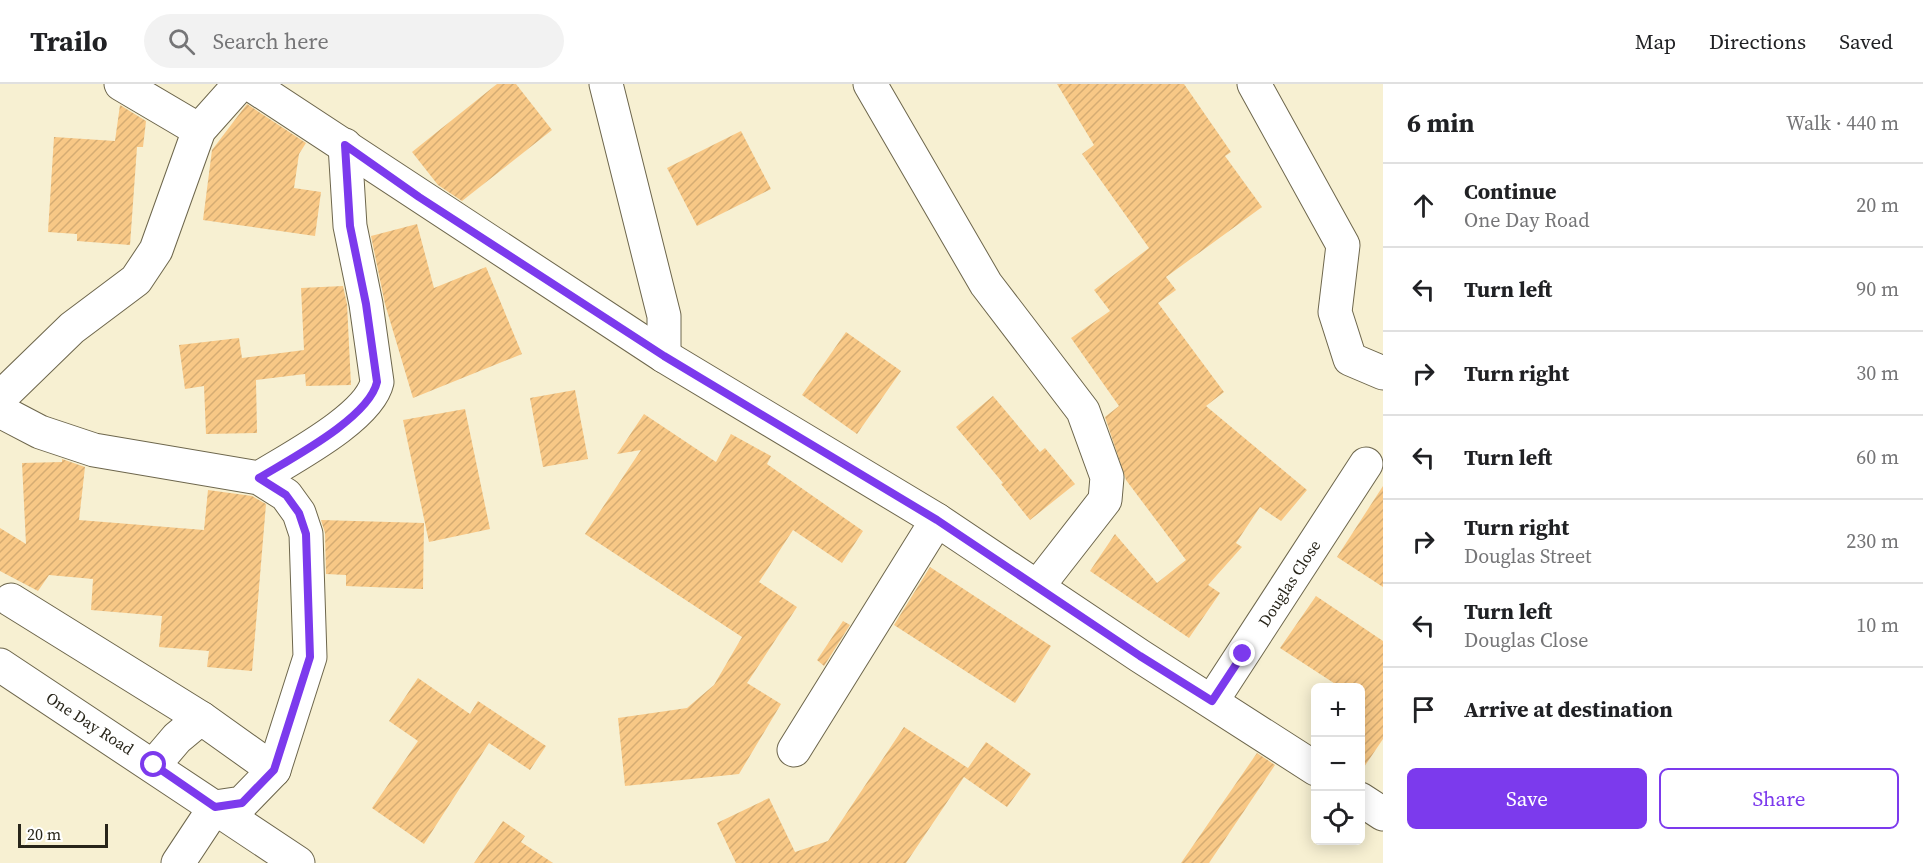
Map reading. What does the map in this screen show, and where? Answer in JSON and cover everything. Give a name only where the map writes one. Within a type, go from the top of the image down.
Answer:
[{"type":"street","points":[[121,84],[200,130]]},
{"type":"street","points":[[0,398],[72,328],[136,280],[156,250],[200,130],[240,84]]},
{"type":"street","points":[[250,84],[664,356],[937,520],[1140,656],[1311,766]]},
{"type":"street","points":[[606,84],[664,316],[664,356]]},
{"type":"street","points":[[870,84],[986,284],[1083,411],[1107,477],[1105,500],[1038,586]]},
{"type":"street","points":[[1254,84],[1343,245],[1335,312],[1350,359],[1383,374]]},
{"type":"street","points":[[259,478],[338,429],[374,392],[377,382],[366,304],[350,226],[345,145]]},
{"type":"street","points":[[0,411],[39,432],[94,450],[259,478],[286,495],[299,513],[306,534],[310,657],[274,770],[242,803],[215,807],[178,863]]},
{"type":"street","name":"Douglas Close","points":[[1212,701],[1366,464]]},
{"type":"street","points":[[794,750],[937,520]]},
{"type":"street","points":[[11,600],[201,718],[274,770]]},
{"type":"street","name":"One Day Road","points":[[0,665],[154,765],[298,863]]},
{"type":"street","points":[[154,765],[177,738],[201,718]]},
{"type":"street","points":[[1365,802],[1383,814]]},
{"type":"building","points":[[497,84],[516,84],[552,130],[462,201],[438,185],[412,152]]},
{"type":"building","points":[[1057,84],[1184,84],[1231,152],[1225,156],[1262,207],[1166,277],[1176,290],[1158,303],[1224,392],[1206,406],[1307,490],[1281,521],[1260,507],[1236,543],[1242,547],[1208,585],[1220,593],[1189,638],[1090,571],[1115,534],[1157,583],[1186,560],[1126,480],[1105,417],[1119,406],[1071,338],[1110,311],[1094,290],[1149,248],[1082,154],[1094,145]]},
{"type":"building","points":[[247,104],[306,143],[299,154],[294,188],[321,192],[315,236],[203,220],[212,150]]},
{"type":"building","points":[[120,105],[146,121],[143,147],[137,147],[130,245],[77,241],[77,234],[48,232],[54,137],[115,141]]},
{"type":"building","points":[[741,131],[771,189],[697,226],[667,168]]},
{"type":"building","points":[[417,224],[434,288],[486,267],[522,354],[413,398],[385,304],[371,236]]},
{"type":"building","points":[[343,286],[347,304],[351,385],[306,386],[305,374],[256,380],[257,433],[206,434],[204,386],[185,389],[179,345],[239,338],[242,358],[304,350],[301,288]]},
{"type":"building","points":[[846,332],[901,371],[857,434],[802,395]]},
{"type":"building","points":[[575,390],[588,459],[543,467],[530,398]]},
{"type":"building","points":[[993,396],[1040,452],[1045,448],[1075,484],[1030,520],[1001,484],[1003,483],[956,427]]},
{"type":"building","points":[[465,409],[490,529],[429,542],[403,420]]},
{"type":"building","points":[[644,414],[716,462],[731,434],[771,456],[767,464],[863,531],[842,563],[793,530],[759,582],[797,607],[747,683],[781,704],[739,774],[625,786],[618,718],[687,708],[714,685],[742,637],[585,534],[641,450],[617,454]]},
{"type":"building","points":[[62,459],[85,467],[79,520],[204,530],[208,490],[252,496],[266,504],[252,671],[207,667],[209,651],[159,647],[162,616],[91,610],[93,579],[49,575],[38,591],[0,571],[0,528],[26,544],[22,463],[62,462]]},
{"type":"building","points":[[1383,486],[1383,587],[1337,557]]},
{"type":"building","points":[[321,520],[424,523],[423,589],[346,586],[346,575],[326,574],[325,533]]},
{"type":"building","points":[[930,567],[1051,646],[1015,703],[894,625]]},
{"type":"building","points":[[1316,596],[1383,641],[1383,739],[1365,766],[1365,683],[1334,683],[1280,648]]},
{"type":"building","points":[[843,621],[850,625],[824,666],[817,660]]},
{"type":"building","points":[[418,678],[470,714],[478,701],[546,746],[530,770],[489,743],[424,844],[372,808],[418,741],[389,721]]},
{"type":"building","points":[[904,727],[968,768],[986,742],[1031,774],[1007,807],[964,777],[906,863],[736,863],[717,823],[769,798],[795,852],[828,841]]},
{"type":"building","points":[[1257,753],[1275,765],[1209,863],[1181,863]]},
{"type":"building","points":[[503,821],[525,836],[521,842],[553,863],[474,863]]},
{"type":"route","points":[[154,765],[215,807],[242,803],[274,770],[310,657],[306,534],[299,513],[286,495],[259,478],[338,429],[374,392],[377,382],[366,304],[350,226],[345,145],[419,197],[664,356],[937,520],[1140,656],[1212,701],[1243,654]]}]
